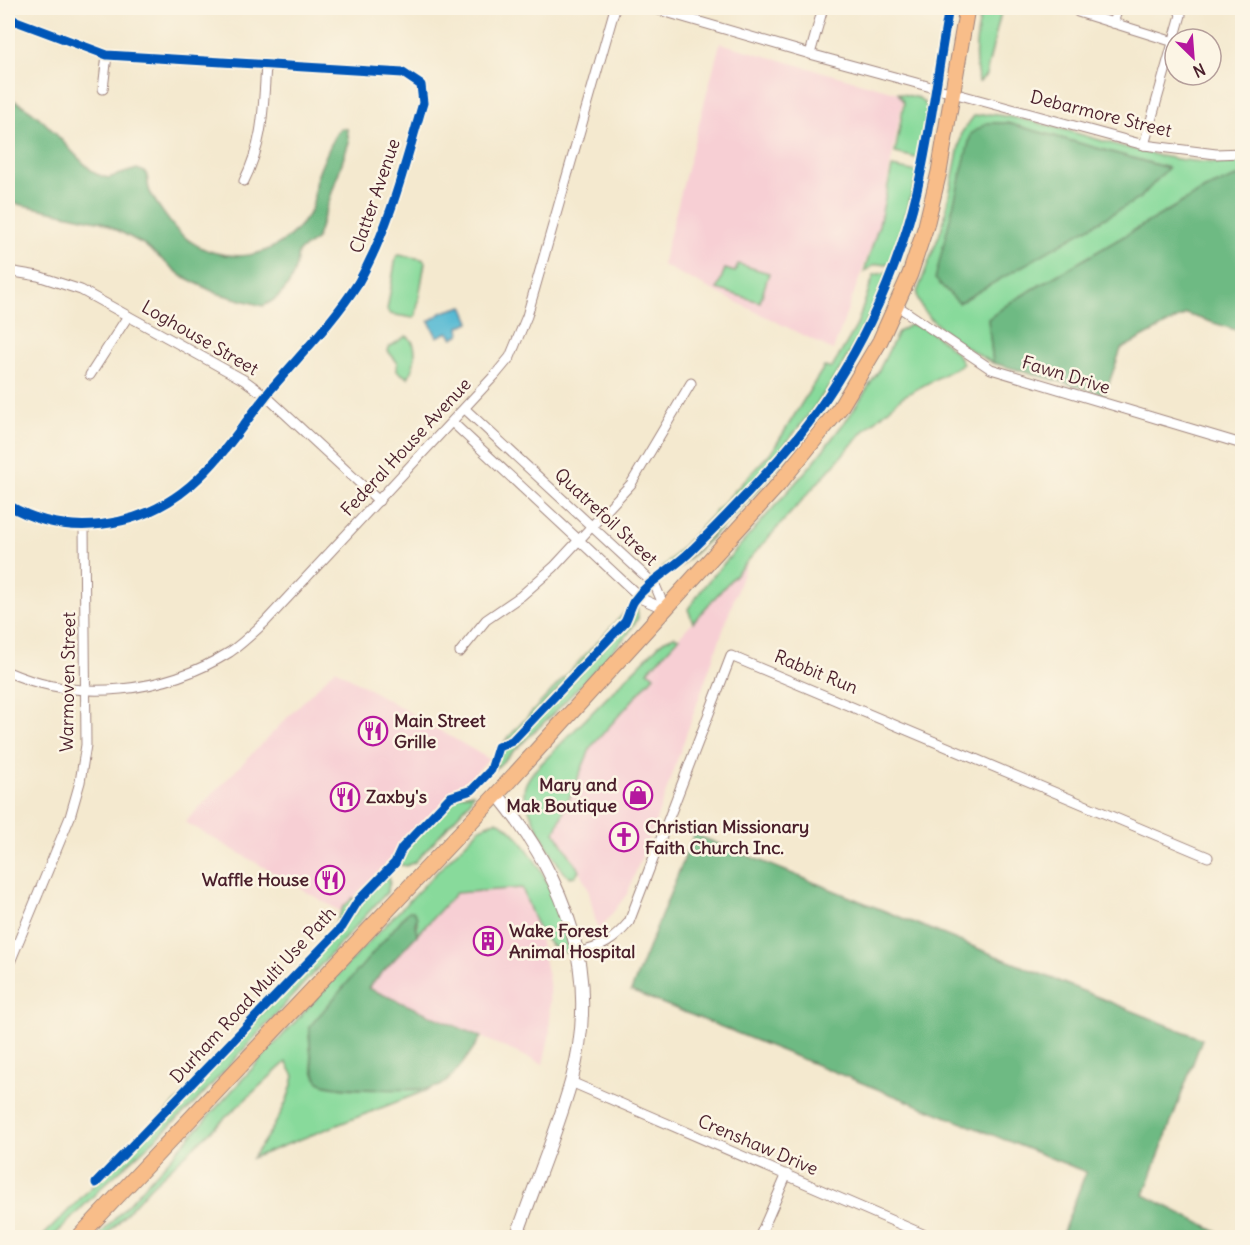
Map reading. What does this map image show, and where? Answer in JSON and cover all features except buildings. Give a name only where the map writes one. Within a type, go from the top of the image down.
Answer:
[{"type":"main road","points":[[78,1238],[497,794],[815,441],[861,375],[896,305],[926,226],[953,93],[967,8]]},
{"type":"street","name":"Federal House Avenue","points":[[8,672],[53,687],[86,692],[132,688],[188,674],[231,651],[265,622],[465,409],[510,357],[528,314],[609,22],[615,8]]},
{"type":"street","name":"Debarmore Street","points":[[652,8],[810,54],[1144,145],[1216,154],[1242,153]]},
{"type":"street","points":[[810,54],[823,8]]},
{"type":"street","points":[[1079,8],[1078,12],[1163,39]]},
{"type":"street","points":[[1113,23],[1118,8]]},
{"type":"street","points":[[1178,8],[1181,15],[1178,27]]},
{"type":"street","name":"Clatter Avenue","points":[[8,18],[107,55],[403,73],[421,84],[423,93],[423,103],[397,192],[368,266],[340,308],[200,476],[172,499],[129,519],[84,526],[47,521],[8,505]]},
{"type":"street","points":[[103,89],[107,55]]},
{"type":"street","points":[[244,181],[255,158],[262,134],[266,65]]},
{"type":"street","points":[[1144,145],[1163,80]]},
{"type":"street","name":"Loghouse Street","points":[[8,271],[38,276],[81,290],[244,380],[266,396],[379,501]]},
{"type":"street","name":"Fawn Drive","points":[[896,305],[931,326],[991,369],[1242,444]]},
{"type":"street","points":[[90,375],[128,316]]},
{"type":"street","points":[[460,652],[486,620],[521,596],[592,528],[631,484],[691,383]]},
{"type":"street","name":"Quatrefoil Street","points":[[465,409],[655,585],[665,609]]},
{"type":"street","name":"Quatrefoil Street","points":[[452,422],[642,599],[665,609]]},
{"type":"street","name":"Warmoven Street","points":[[8,967],[66,826],[80,782],[86,745],[84,526]]},
{"type":"street","name":"Rabbit Run","points":[[578,952],[597,949],[615,939],[629,922],[731,656],[1208,857]]},
{"type":"street","points":[[497,794],[527,832],[545,863],[570,921],[578,952],[584,1008],[571,1082],[516,1238]]},
{"type":"street","name":"Crenshaw Drive","points":[[571,1082],[932,1238]]},
{"type":"street","points":[[759,1238],[787,1174]]},
{"type":"shaded area","points":[[720,43],[898,93],[903,99],[879,225],[833,350],[662,265]]},
{"type":"shaded area","points":[[747,562],[656,820],[627,894],[598,932],[588,888],[572,857],[555,832],[591,747],[654,677],[648,671]]},
{"type":"shaded area","points":[[335,669],[489,759],[340,911],[185,822]]},
{"type":"shaded area","points":[[522,887],[537,924],[549,982],[550,1033],[543,1064],[368,988],[456,893]]},
{"type":"green space","points":[[982,8],[1002,8],[986,75],[979,82],[976,54]]},
{"type":"green space","points":[[898,93],[919,98],[929,108],[921,159],[895,153],[904,103]]},
{"type":"green space","points":[[8,98],[44,122],[96,174],[108,178],[137,169],[145,172],[151,193],[163,213],[181,234],[214,253],[232,256],[249,255],[266,250],[282,242],[296,230],[311,211],[318,175],[336,134],[341,128],[347,129],[349,142],[316,240],[298,252],[295,269],[284,291],[263,306],[216,293],[182,276],[143,244],[102,222],[8,202]]},
{"type":"green space","points":[[989,114],[1021,119],[1146,153],[1178,159],[1210,163],[1242,162],[1242,175],[1205,189],[1011,302],[988,319],[993,363],[960,343],[936,323],[919,303],[917,293],[943,225],[962,132],[974,116]],"holes":[[[987,123],[1007,123],[1168,168],[1140,198]]]},
{"type":"green space","points":[[987,123],[1007,123],[1168,168],[1140,198],[959,303],[935,279],[971,134]]},
{"type":"green space","points":[[892,167],[918,172],[891,263],[874,265],[864,272],[879,225]]},
{"type":"green space","points":[[1242,175],[1242,332],[1186,314],[1121,349],[1105,394],[993,363],[988,319],[1011,302],[1205,189]]},
{"type":"green space","points":[[399,255],[422,259],[425,262],[416,315],[413,318],[390,314],[387,310],[396,257]]},
{"type":"green space","points":[[738,264],[769,273],[760,302],[717,289],[725,269],[735,272]]},
{"type":"green space","points":[[888,272],[857,340],[839,371],[798,429],[694,546],[668,568],[658,573],[773,450],[824,367],[832,368],[856,327],[874,275]]},
{"type":"green space","points":[[893,274],[887,295],[859,352],[815,421],[763,484],[706,543],[676,570],[781,460],[818,413],[851,360]]},
{"type":"green space","points":[[910,325],[924,329],[941,339],[955,352],[963,364],[902,397],[864,431],[693,622],[688,609],[705,585],[813,463],[850,415],[878,372],[898,332]]},
{"type":"green space","points":[[406,336],[411,340],[415,350],[414,362],[408,378],[397,371],[397,362],[388,351],[389,347]]},
{"type":"green space","points":[[634,605],[637,605],[638,618],[627,635],[558,709],[495,769],[499,750],[513,744],[623,627],[630,618]]},
{"type":"green space","points":[[627,610],[619,624],[512,739],[504,742]]},
{"type":"green space","points":[[674,636],[679,638],[648,671],[654,676],[591,747],[555,832],[579,870],[575,876],[569,877],[542,837],[529,810],[524,792],[526,783],[534,771],[663,641]]},
{"type":"green space","points":[[473,793],[469,803],[415,862],[406,866],[398,864],[406,847],[455,796]]},
{"type":"green space","points":[[495,821],[507,827],[520,839],[545,878],[564,921],[569,939],[569,953],[559,951],[544,937],[533,918],[522,888],[456,893],[417,935],[417,920],[405,915],[309,1036],[313,1069],[316,1078],[323,1084],[337,1087],[374,1089],[440,1085],[252,1158],[272,1129],[288,1098],[294,1076],[286,1062],[150,1187],[105,1237],[97,1238],[360,951],[480,828]]},
{"type":"green space","points":[[694,834],[1202,1039],[1144,1195],[1227,1237],[1061,1237],[1086,1172],[631,991]]},
{"type":"green space","points":[[388,873],[390,882],[387,892],[194,1104],[104,1185],[53,1237],[41,1238],[212,1066],[295,977],[329,939],[343,907],[353,898],[355,901],[350,912],[355,915],[362,900]]},
{"type":"green space","points":[[409,911],[413,911],[417,917],[415,924],[417,935],[368,988],[481,1037],[457,1071],[440,1086],[417,1089],[380,1089],[321,1083],[313,1066],[310,1026]]},
{"type":"water","points":[[463,306],[470,322],[459,327],[460,334],[453,338],[448,332],[437,337],[429,321],[443,312]]},
{"type":"cycle path","name":"Durham Road Multi Use Path","points":[[96,1183],[342,927],[358,901],[395,863],[402,848],[450,797],[472,790],[491,770],[498,747],[512,741],[625,622],[633,603],[640,594],[691,551],[746,496],[818,411],[854,352],[885,290],[908,224],[926,146],[949,8]]},
{"type":"cycle path","points":[[8,18],[107,55],[403,73],[421,85],[423,103],[388,218],[358,283],[328,324],[272,388],[223,452],[202,475],[170,501],[148,512],[125,520],[102,524],[78,525],[54,522],[30,516],[8,505]]},
{"type":"place","name":"Main Street Grille","points":[[373,731]]},
{"type":"place","name":"Mary and Mak Boutique","points":[[638,795]]},
{"type":"place","name":"Zaxby's","points":[[345,797]]},
{"type":"place","name":"Christian Missionary Faith Church Inc.","points":[[624,837]]},
{"type":"place","name":"Waffle House","points":[[330,880]]},
{"type":"place","name":"Wake Forest Animal Hospital","points":[[488,941]]}]
